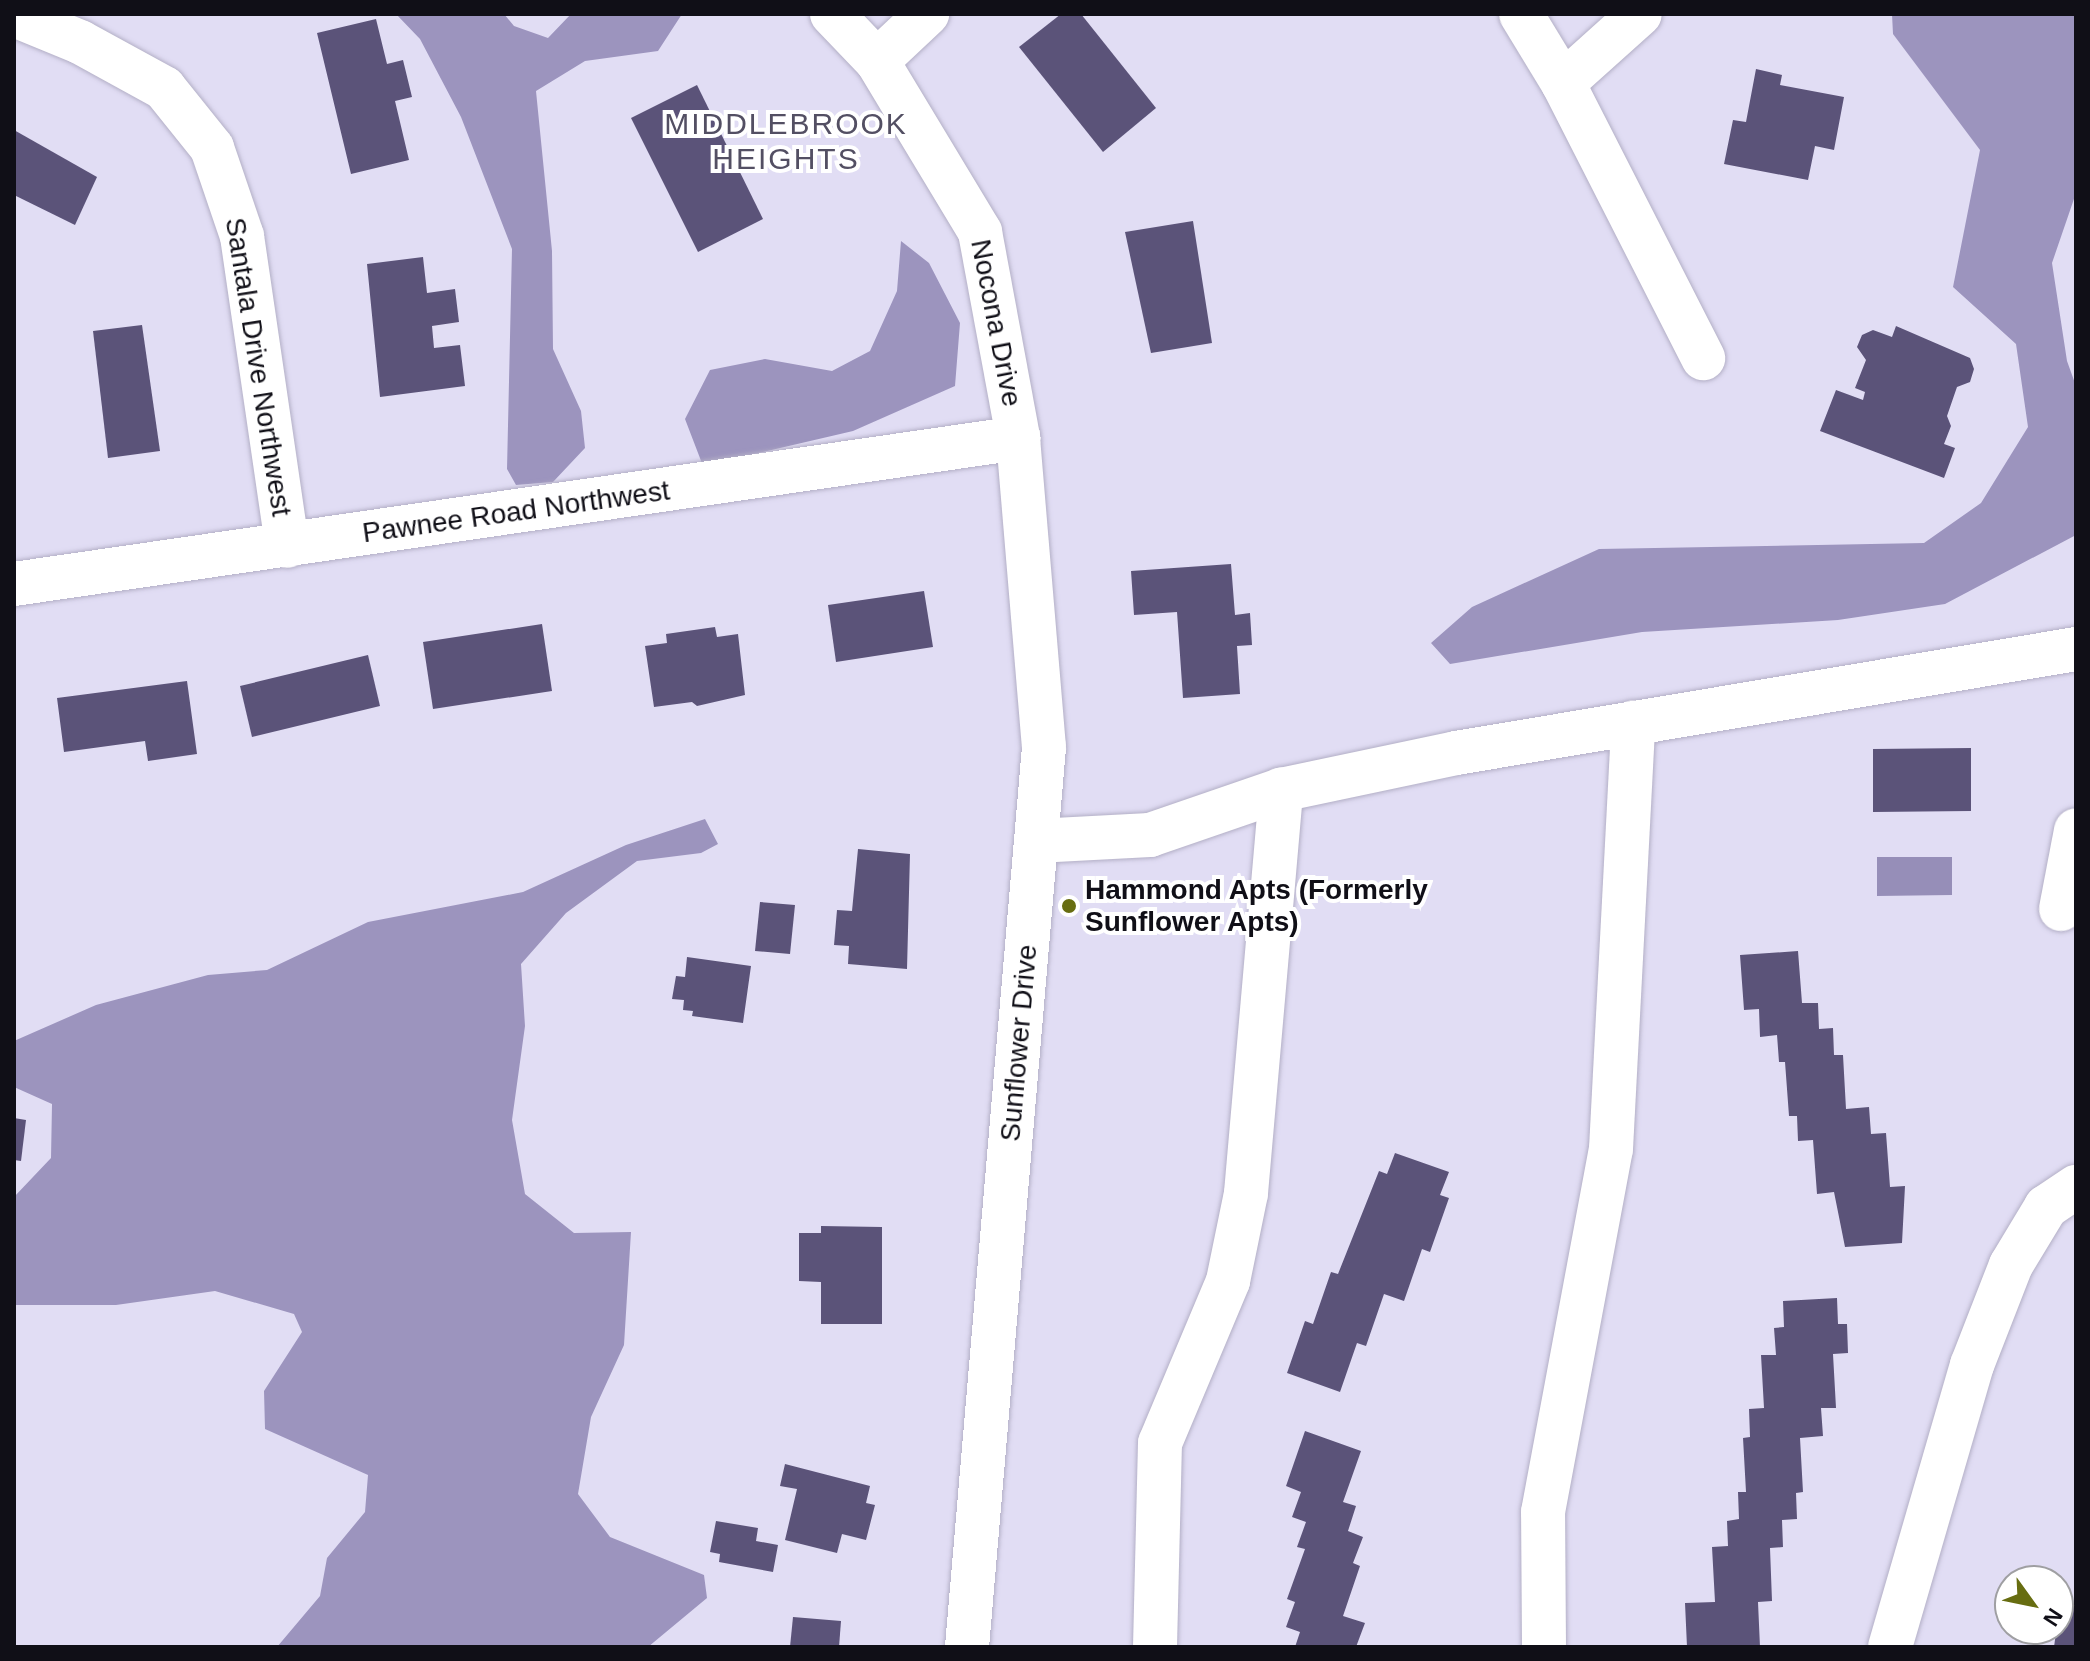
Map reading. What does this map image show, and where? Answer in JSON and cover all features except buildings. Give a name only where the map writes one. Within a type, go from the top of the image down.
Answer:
[{"type":"street","name":"Nocona Drive","points":[[832,14],[877,61],[980,232],[1018,438]]},
{"type":"street","points":[[877,61],[927,14]]},
{"type":"street","points":[[1521,14],[1563,83],[1703,358]]},
{"type":"street","points":[[1563,83],[1640,14]]},
{"type":"street","name":"Santala Drive Northwest","points":[[14,15],[80,42],[164,88],[212,148],[242,236],[287,546]]},
{"type":"street","name":"Pawnee Road Northwest","points":[[14,584],[1018,438]]},
{"type":"street","name":"Sunflower Drive","points":[[967,1647],[1044,747],[1018,438]]},
{"type":"street","points":[[1036,841],[1150,835],[1281,790],[1633,723],[2076,649]]},
{"type":"street","points":[[1544,1647],[1543,1512],[1611,1149],[1633,723]]},
{"type":"street","points":[[1155,1647],[1160,1443],[1228,1281],[1246,1193],[1281,790]]},
{"type":"street","points":[[2061,909],[2076,830]]},
{"type":"street","points":[[1890,1647],[1972,1365],[2011,1265],[2046,1207],[2076,1187]]},
{"type":"shaded area","points":[[396,14],[504,14],[514,26],[548,38],[571,14],[682,14],[658,51],[585,61],[536,91],[552,251],[553,349],[581,411],[585,448],[553,482],[516,485],[507,469],[512,249],[461,117],[420,39]]},
{"type":"shaded area","points":[[1892,14],[2076,14],[2076,193],[2052,263],[2067,361],[2076,386],[2076,535],[1945,604],[1838,620],[1642,632],[1450,664],[1431,643],[1472,607],[1599,549],[1924,543],[1981,503],[2028,427],[2016,344],[1953,287],[1980,150],[1893,34]]},
{"type":"shaded area","points":[[901,241],[929,263],[960,323],[955,386],[853,431],[703,466],[685,419],[710,370],[765,359],[832,371],[870,351],[897,291]]},
{"type":"shaded area","points":[[705,819],[718,844],[701,853],[637,861],[566,913],[521,964],[525,1026],[512,1120],[525,1194],[574,1233],[631,1232],[624,1345],[591,1417],[578,1494],[610,1537],[704,1575],[707,1598],[648,1647],[277,1647],[320,1596],[327,1558],[365,1512],[368,1475],[265,1429],[264,1391],[302,1332],[294,1314],[215,1291],[116,1305],[14,1305],[14,1197],[51,1158],[52,1104],[14,1087],[14,1041],[96,1005],[208,975],[267,970],[368,922],[523,892],[626,845]]},
{"type":"shaded area","points":[[1877,857],[1952,857],[1952,895],[1877,896]]},
{"type":"place","name":"Hammond Apts (Formerly Sunflower Apts)","points":[[1069,906]]},
{"type":"district","name":"MIDDLEBROOK HEIGHTS","points":[[786,141]]}]
